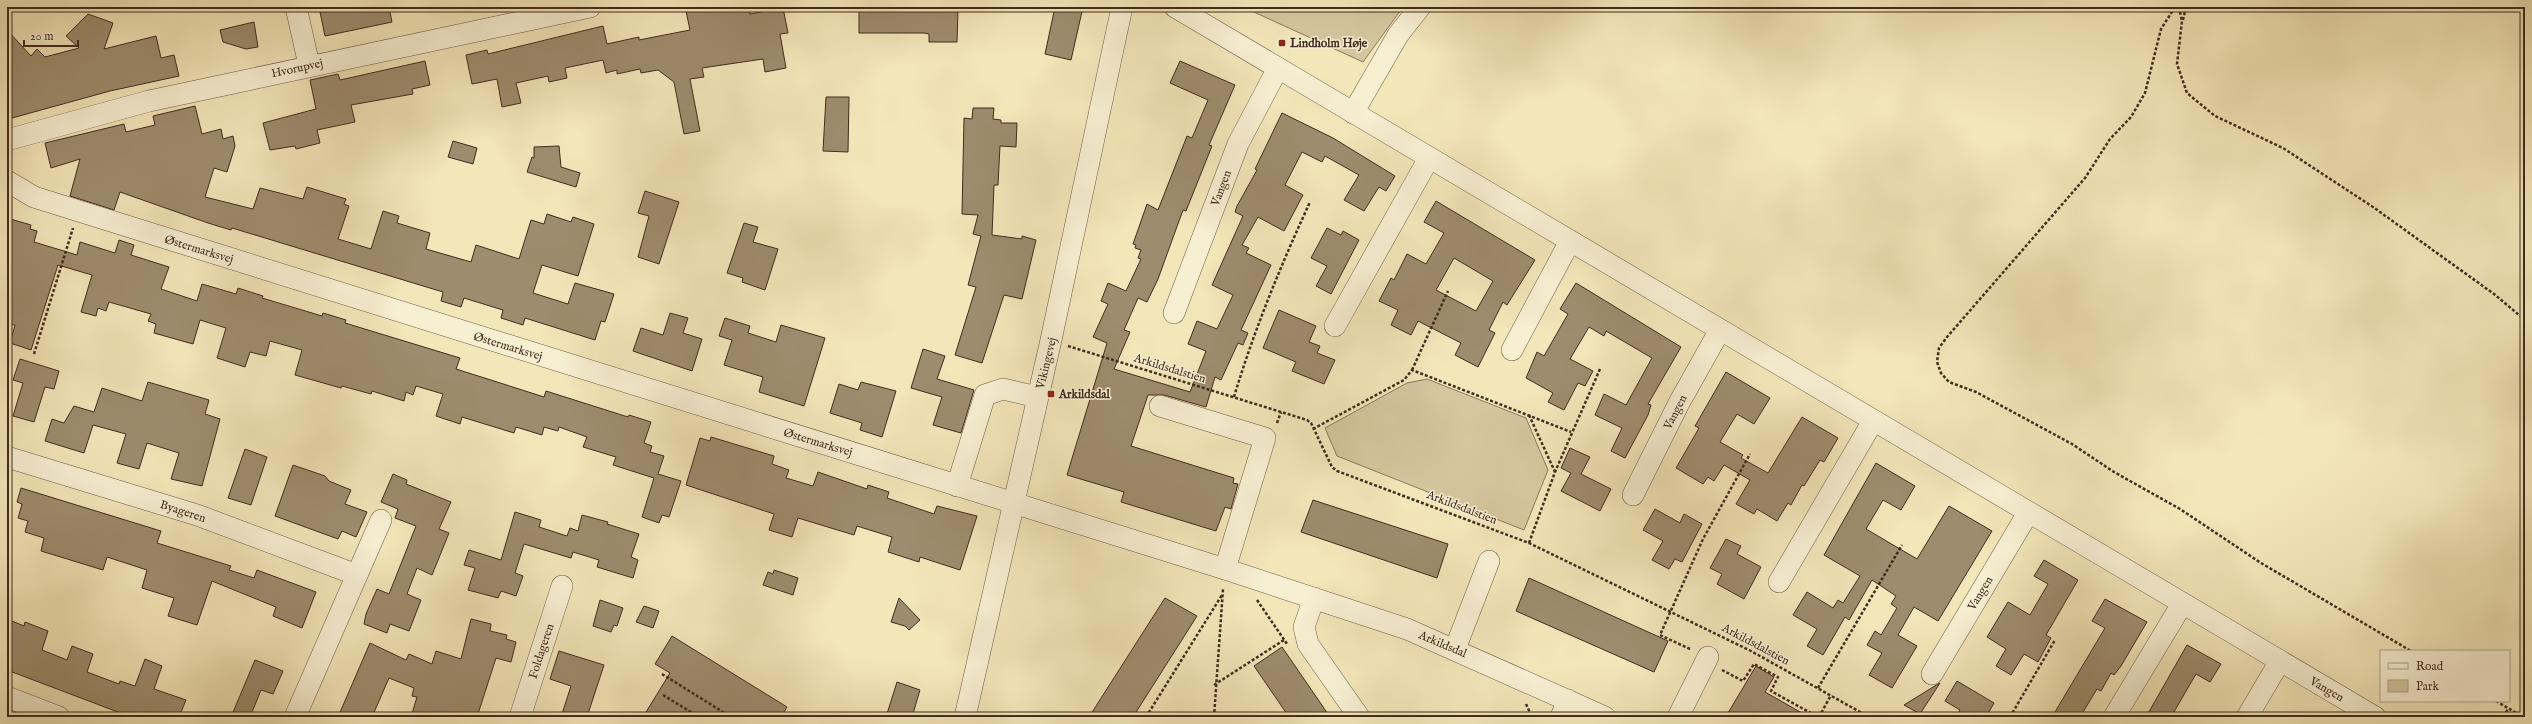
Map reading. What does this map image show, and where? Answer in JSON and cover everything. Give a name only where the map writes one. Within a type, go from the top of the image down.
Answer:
[{"type":"street","points":[[296,7],[309,65]]},
{"type":"street","name":"Hvorupvej","points":[[7,140],[149,101],[309,65],[590,7]]},
{"type":"street","name":"Vikingevej","points":[[964,717],[1051,340],[1122,7]]},
{"type":"street","name":"Vangen","points":[[1175,7],[2374,717]]},
{"type":"street","points":[[1353,113],[1398,35],[1420,7]]},
{"type":"street","name":"Vangen","points":[[1174,313],[1238,144],[1278,68]]},
{"type":"street","points":[[1335,326],[1429,158]]},
{"type":"street","name":"Østermarksvej","points":[[7,181],[34,197],[1013,504]]},
{"type":"street","points":[[1512,350],[1570,241]]},
{"type":"street","name":"Vangen","points":[[1633,495],[1679,403],[1720,330]]},
{"type":"street","points":[[958,486],[985,395],[1004,389],[1037,397]]},
{"type":"street","points":[[1160,406],[1265,438],[1225,569]]},
{"type":"street","points":[[1779,582],[1873,421]]},
{"type":"street","name":"Byageren","points":[[7,457],[197,515],[357,575]]},
{"type":"street","name":"Arkildsdal","points":[[1013,504],[1225,569],[1407,628],[1455,649],[1564,708],[1605,717]]},
{"type":"street","name":"Vangen","points":[[1932,674],[2028,513]]},
{"type":"street","points":[[295,717],[381,520]]},
{"type":"street","points":[[1455,649],[1489,561]]},
{"type":"street","name":"Foldageren","points":[[520,717],[562,586]]},
{"type":"street","points":[[1314,598],[1304,627],[1308,644],[1359,717]]},
{"type":"street","points":[[2114,717],[2182,604]]},
{"type":"street","points":[[1678,717],[1707,659]]},
{"type":"street","points":[[2247,717],[2280,661]]},
{"type":"street","points":[[7,697],[59,717]]},
{"type":"path","points":[[2175,7],[2161,29],[2144,94],[2131,117],[2110,139],[2085,178],[1947,337],[1940,348],[1937,362],[1941,373],[1949,382],[1976,392],[2072,444],[2114,472],[2180,509],[2261,563],[2409,650]]},
{"type":"path","points":[[2179,7],[2182,21]]},
{"type":"path","points":[[2186,7],[2182,21],[2177,64],[2187,93],[2215,116],[2283,148],[2374,207],[2494,294],[2525,320]]},
{"type":"path","points":[[1234,398],[1246,356],[1285,256],[1310,202]]},
{"type":"path","points":[[34,354],[79,211]]},
{"type":"path","points":[[1313,429],[1404,380],[1412,370],[1448,291]]},
{"type":"path","name":"Arkildsdalstien","points":[[1051,340],[1307,420],[1332,467],[1337,471],[1529,543],[1670,610],[1818,688],[1869,717]]},
{"type":"path","points":[[1529,543],[1571,432],[1600,368]]},
{"type":"path","points":[[1412,370],[1571,432]]},
{"type":"path","points":[[1529,415],[1555,472]]},
{"type":"path","points":[[1750,454],[1703,539],[1660,635],[1707,659],[1743,681],[1754,664],[1778,677],[1771,691],[1818,717],[1831,695]]},
{"type":"path","points":[[1818,688],[1902,546]]},
{"type":"path","points":[[1214,717],[1214,686],[1225,569]]},
{"type":"path","points":[[1146,717],[1222,594]]},
{"type":"path","points":[[1214,686],[1284,640]]},
{"type":"path","points":[[2010,717],[2055,640]]},
{"type":"path","points":[[662,674],[731,717]]},
{"type":"path","points":[[663,695],[698,717]]},
{"type":"path","points":[[2498,702],[2523,717]]},
{"type":"path","points":[[2504,717],[2508,708]]},
{"type":"green space","points":[[1243,7],[1403,7],[1363,62]]},
{"type":"green space","points":[[1427,379],[1526,418],[1548,470],[1524,530],[1337,456],[1325,428],[1407,383]]},
{"type":"building","points":[[346,7],[389,7],[392,22],[325,36],[320,12]]},
{"type":"building","points":[[704,7],[749,7],[750,14],[783,8],[788,33],[780,34],[786,68],[765,72],[763,59],[702,68],[704,77],[690,79],[700,131],[684,134],[674,82],[658,70],[641,73],[640,69],[617,74],[617,70],[606,73],[603,60],[565,68],[567,78],[549,82],[548,76],[516,83],[521,103],[502,107],[497,79],[472,84],[466,55],[487,50],[488,54],[603,26],[607,44],[639,37],[639,40],[690,30],[686,11]]},
{"type":"building","points":[[859,7],[952,7],[952,10],[958,10],[957,42],[929,42],[929,34],[924,33],[859,33]]},
{"type":"building","points":[[1055,7],[1083,7],[1071,60],[1045,54]]},
{"type":"building","points":[[88,14],[113,23],[104,49],[156,36],[161,58],[174,55],[179,76],[110,91],[12,118],[7,101],[7,30],[31,56],[37,49],[45,57],[79,48],[66,36]]},
{"type":"building","points":[[254,22],[258,47],[246,49],[223,42],[220,30]]},
{"type":"building","points":[[425,61],[430,85],[412,89],[413,94],[351,105],[355,122],[317,130],[320,143],[296,149],[295,146],[270,150],[263,123],[316,109],[310,80],[338,74],[340,80]]},
{"type":"building","points":[[1180,61],[1235,85],[1209,145],[1212,146],[1186,211],[1183,210],[1158,279],[1147,302],[1138,298],[1124,330],[1130,332],[1114,369],[1190,392],[1206,351],[1188,344],[1197,321],[1217,329],[1233,295],[1212,285],[1243,216],[1235,212],[1237,206],[1257,170],[1255,169],[1282,113],[1333,138],[1395,176],[1386,191],[1379,187],[1364,211],[1344,200],[1359,175],[1325,156],[1322,162],[1302,152],[1285,185],[1303,195],[1284,231],[1258,217],[1242,245],[1249,248],[1246,253],[1271,265],[1241,330],[1248,333],[1243,345],[1238,343],[1221,380],[1215,377],[1206,407],[1164,395],[1148,395],[1131,446],[1234,478],[1233,483],[1238,484],[1231,509],[1225,507],[1216,531],[1121,502],[1124,492],[1067,475],[1107,343],[1093,337],[1108,304],[1101,301],[1108,283],[1126,291],[1141,259],[1138,258],[1141,250],[1135,248],[1136,245],[1133,244],[1147,204],[1158,210],[1187,136],[1192,138],[1208,100],[1170,83]]},
{"type":"building","points":[[826,97],[849,97],[848,152],[823,151]]},
{"type":"building","points":[[195,106],[202,134],[221,129],[223,139],[233,136],[235,146],[227,172],[214,168],[205,197],[253,209],[260,188],[303,199],[307,187],[346,199],[344,204],[349,206],[338,239],[371,249],[383,211],[399,216],[397,223],[430,233],[426,249],[471,262],[476,245],[519,259],[531,220],[544,224],[547,214],[571,222],[573,217],[594,224],[578,276],[542,265],[533,293],[568,304],[575,283],[614,294],[605,322],[601,321],[595,340],[525,318],[523,325],[501,318],[503,310],[464,298],[461,307],[441,301],[443,292],[232,228],[231,230],[208,223],[120,192],[114,210],[70,196],[80,159],[51,168],[45,143],[124,124],[126,132],[155,125],[153,116]]},
{"type":"building","points":[[973,108],[994,108],[993,119],[1001,120],[1001,123],[1017,123],[1016,147],[1000,146],[998,185],[994,185],[992,235],[1022,239],[1022,236],[1036,240],[1022,299],[1004,295],[982,363],[955,355],[976,287],[968,285],[981,236],[973,234],[978,215],[962,214],[964,118],[972,119]]},
{"type":"building","points":[[453,141],[477,148],[473,164],[448,157]]},
{"type":"building","points":[[559,146],[561,167],[580,173],[576,187],[527,172],[532,157],[534,158],[534,147]]},
{"type":"building","points":[[645,191],[679,202],[659,264],[638,257],[649,216],[638,213]]},
{"type":"building","points":[[1436,201],[1535,260],[1507,305],[1503,302],[1489,330],[1495,333],[1478,367],[1455,355],[1461,343],[1418,321],[1411,335],[1391,325],[1398,310],[1379,301],[1391,278],[1394,280],[1407,254],[1426,264],[1444,233],[1424,222]],"holes":[[[1454,258],[1493,281],[1476,311],[1436,290]]]},
{"type":"building","points":[[7,218],[31,225],[30,229],[37,231],[34,242],[77,255],[80,242],[115,253],[119,240],[134,245],[131,255],[169,267],[161,289],[197,301],[202,284],[236,294],[238,288],[263,296],[262,298],[322,316],[323,313],[346,320],[345,323],[460,358],[456,369],[544,397],[546,391],[628,417],[629,415],[651,422],[644,443],[652,446],[650,452],[664,456],[658,474],[681,481],[669,517],[662,515],[659,523],[642,517],[654,478],[613,465],[616,457],[583,447],[587,437],[559,427],[558,431],[544,427],[542,435],[516,427],[514,433],[462,417],[460,424],[436,416],[443,394],[416,386],[413,395],[406,392],[404,401],[372,391],[371,394],[342,386],[341,388],[295,375],[302,350],[270,341],[266,356],[250,352],[245,367],[217,358],[226,328],[200,320],[193,344],[154,333],[156,324],[148,321],[151,314],[109,302],[106,311],[98,308],[96,316],[81,312],[92,275],[58,265],[31,350],[10,343],[15,325],[7,324]]},
{"type":"building","points":[[744,223],[758,227],[753,242],[778,249],[765,290],[742,282],[743,278],[727,273]]},
{"type":"building","points":[[1327,228],[1341,235],[1343,231],[1359,240],[1331,294],[1316,286],[1327,266],[1311,258]]},
{"type":"building","points":[[1576,283],[1681,347],[1648,404],[1651,405],[1648,415],[1625,458],[1611,451],[1622,428],[1595,415],[1604,394],[1626,405],[1652,358],[1606,331],[1604,336],[1589,327],[1570,359],[1593,371],[1585,386],[1578,383],[1564,410],[1548,402],[1553,393],[1526,378],[1537,352],[1544,356],[1568,314],[1560,309]]},
{"type":"building","points":[[1279,310],[1316,326],[1309,342],[1320,346],[1317,353],[1335,360],[1324,384],[1292,371],[1296,362],[1263,348]]},
{"type":"building","points":[[670,313],[688,318],[683,333],[702,339],[692,371],[633,351],[641,328],[663,335]]},
{"type":"building","points":[[725,318],[750,326],[748,333],[776,342],[781,325],[825,338],[804,406],[759,392],[763,377],[724,365],[732,340],[719,336]]},
{"type":"building","points":[[923,349],[945,356],[937,379],[974,390],[961,433],[933,425],[942,397],[911,388]]},
{"type":"building","points":[[20,359],[59,371],[54,389],[45,387],[34,422],[13,416],[23,383],[13,380]]},
{"type":"building","points":[[1726,372],[1770,398],[1754,424],[1737,414],[1720,442],[1743,455],[1741,458],[1768,473],[1802,417],[1838,438],[1824,462],[1820,460],[1804,486],[1802,485],[1791,505],[1788,503],[1777,521],[1757,509],[1754,514],[1736,504],[1750,480],[1724,465],[1714,481],[1708,477],[1703,484],[1676,468],[1699,428],[1695,426]]},
{"type":"building","points":[[148,382],[209,400],[205,414],[220,419],[202,486],[171,479],[179,453],[147,443],[139,469],[117,463],[126,434],[93,425],[84,453],[45,441],[52,419],[64,423],[74,406],[94,412],[102,388],[142,401]]},
{"type":"building","points":[[861,382],[896,391],[882,437],[860,430],[862,423],[830,413],[839,384],[858,390]]},
{"type":"building","points":[[711,437],[774,456],[772,464],[789,470],[786,478],[813,486],[818,472],[867,489],[868,485],[889,492],[887,498],[934,514],[937,506],[977,516],[960,570],[920,557],[919,562],[888,552],[892,537],[857,526],[854,535],[798,518],[792,537],[769,530],[774,514],[686,485],[700,438],[710,441]]},
{"type":"building","points":[[1570,448],[1590,457],[1581,474],[1611,489],[1600,511],[1561,491],[1571,473],[1561,468]]},
{"type":"building","points":[[245,449],[267,457],[251,505],[228,498]]},
{"type":"building","points":[[1876,463],[1915,486],[1901,510],[1883,500],[1866,529],[1917,559],[1949,506],[1992,531],[1938,621],[1914,607],[1898,635],[1917,646],[1892,688],[1869,675],[1882,653],[1867,645],[1875,631],[1881,635],[1897,608],[1891,604],[1896,596],[1872,580],[1849,620],[1845,617],[1823,655],[1807,646],[1817,629],[1793,615],[1807,592],[1833,608],[1838,600],[1843,603],[1860,576],[1824,555]]},
{"type":"building","points":[[293,465],[325,476],[329,481],[351,490],[345,504],[367,512],[356,537],[342,531],[338,539],[275,516]]},
{"type":"building","points":[[393,474],[407,480],[406,484],[451,502],[439,529],[449,533],[432,575],[417,568],[407,594],[421,600],[409,631],[390,624],[387,633],[364,624],[366,614],[377,589],[389,594],[416,526],[395,518],[398,509],[381,502]]},
{"type":"building","points":[[21,488],[161,531],[157,543],[231,566],[229,570],[254,578],[257,570],[316,592],[302,628],[273,616],[276,607],[212,581],[197,625],[168,616],[174,598],[142,588],[147,570],[107,557],[103,570],[41,551],[44,538],[25,532],[28,521],[18,518],[22,504],[17,502]]},
{"type":"building","points":[[1313,500],[1448,544],[1437,578],[1301,532]]},
{"type":"building","points":[[1655,509],[1680,523],[1684,514],[1702,524],[1682,562],[1675,559],[1669,569],[1652,560],[1663,541],[1643,530]]},
{"type":"building","points":[[515,512],[541,520],[539,527],[567,536],[570,528],[578,531],[582,515],[608,522],[607,524],[639,534],[631,557],[638,560],[633,578],[597,567],[599,560],[573,552],[571,558],[524,544],[515,573],[523,576],[516,596],[501,591],[498,598],[468,590],[475,568],[464,565],[469,550],[501,560]]},
{"type":"building","points":[[1726,539],[1741,546],[1737,554],[1761,567],[1744,599],[1717,584],[1722,574],[1710,568]]},
{"type":"building","points":[[2044,560],[2078,580],[2046,635],[2051,638],[2038,662],[2024,654],[2011,675],[1996,666],[2006,649],[1987,637],[2008,602],[2030,615],[2048,584],[2034,576]]},
{"type":"building","points":[[774,570],[798,578],[793,595],[763,585],[768,572],[773,574]]},
{"type":"building","points":[[1529,578],[1668,641],[1654,672],[1516,611]]},
{"type":"building","points":[[899,598],[920,620],[909,630],[905,626],[891,622]]},
{"type":"building","points":[[1165,598],[1197,616],[1133,717],[1089,717]]},
{"type":"building","points":[[2105,599],[2147,622],[2121,666],[2114,675],[2111,673],[2101,691],[2097,689],[2080,717],[2052,717],[2105,628],[2092,621]]},
{"type":"building","points":[[600,600],[623,608],[617,626],[614,625],[611,632],[593,626]]},
{"type":"building","points":[[644,606],[659,611],[653,628],[636,622]]},
{"type":"building","points":[[7,619],[24,626],[25,622],[48,631],[42,650],[67,660],[72,646],[93,654],[87,672],[119,684],[120,681],[135,686],[145,659],[162,666],[154,689],[186,700],[179,717],[131,717],[7,670]]},
{"type":"building","points":[[471,619],[491,624],[490,631],[507,635],[506,639],[516,642],[511,662],[496,658],[477,717],[411,717],[417,697],[412,696],[414,688],[389,678],[372,717],[338,717],[370,643],[406,660],[409,654],[432,664],[436,651],[461,659]]},
{"type":"building","points":[[672,636],[787,707],[781,717],[643,717],[670,673],[655,664]]},
{"type":"building","points":[[2187,645],[2221,664],[2210,682],[2196,674],[2171,717],[2146,717]]},
{"type":"building","points":[[1282,647],[1330,717],[1289,717],[1254,666]]},
{"type":"building","points":[[559,651],[604,665],[587,717],[561,717],[571,686],[550,679]]},
{"type":"building","points":[[255,660],[283,671],[273,694],[261,690],[250,717],[231,717]]},
{"type":"building","points":[[1756,666],[1774,677],[1765,692],[1809,717],[1735,717],[1728,713]]},
{"type":"building","points":[[1957,681],[1994,703],[1986,717],[1956,717],[1960,710],[1945,701]]},
{"type":"building","points":[[897,682],[920,690],[912,717],[886,717]]},
{"type":"building","points":[[1940,683],[1920,714],[1904,705],[1938,684]]},
{"type":"place","name":"Lindholm Høje","points":[[1282,43]]},
{"type":"place","name":"Arkildsdal","points":[[1051,394]]}]
